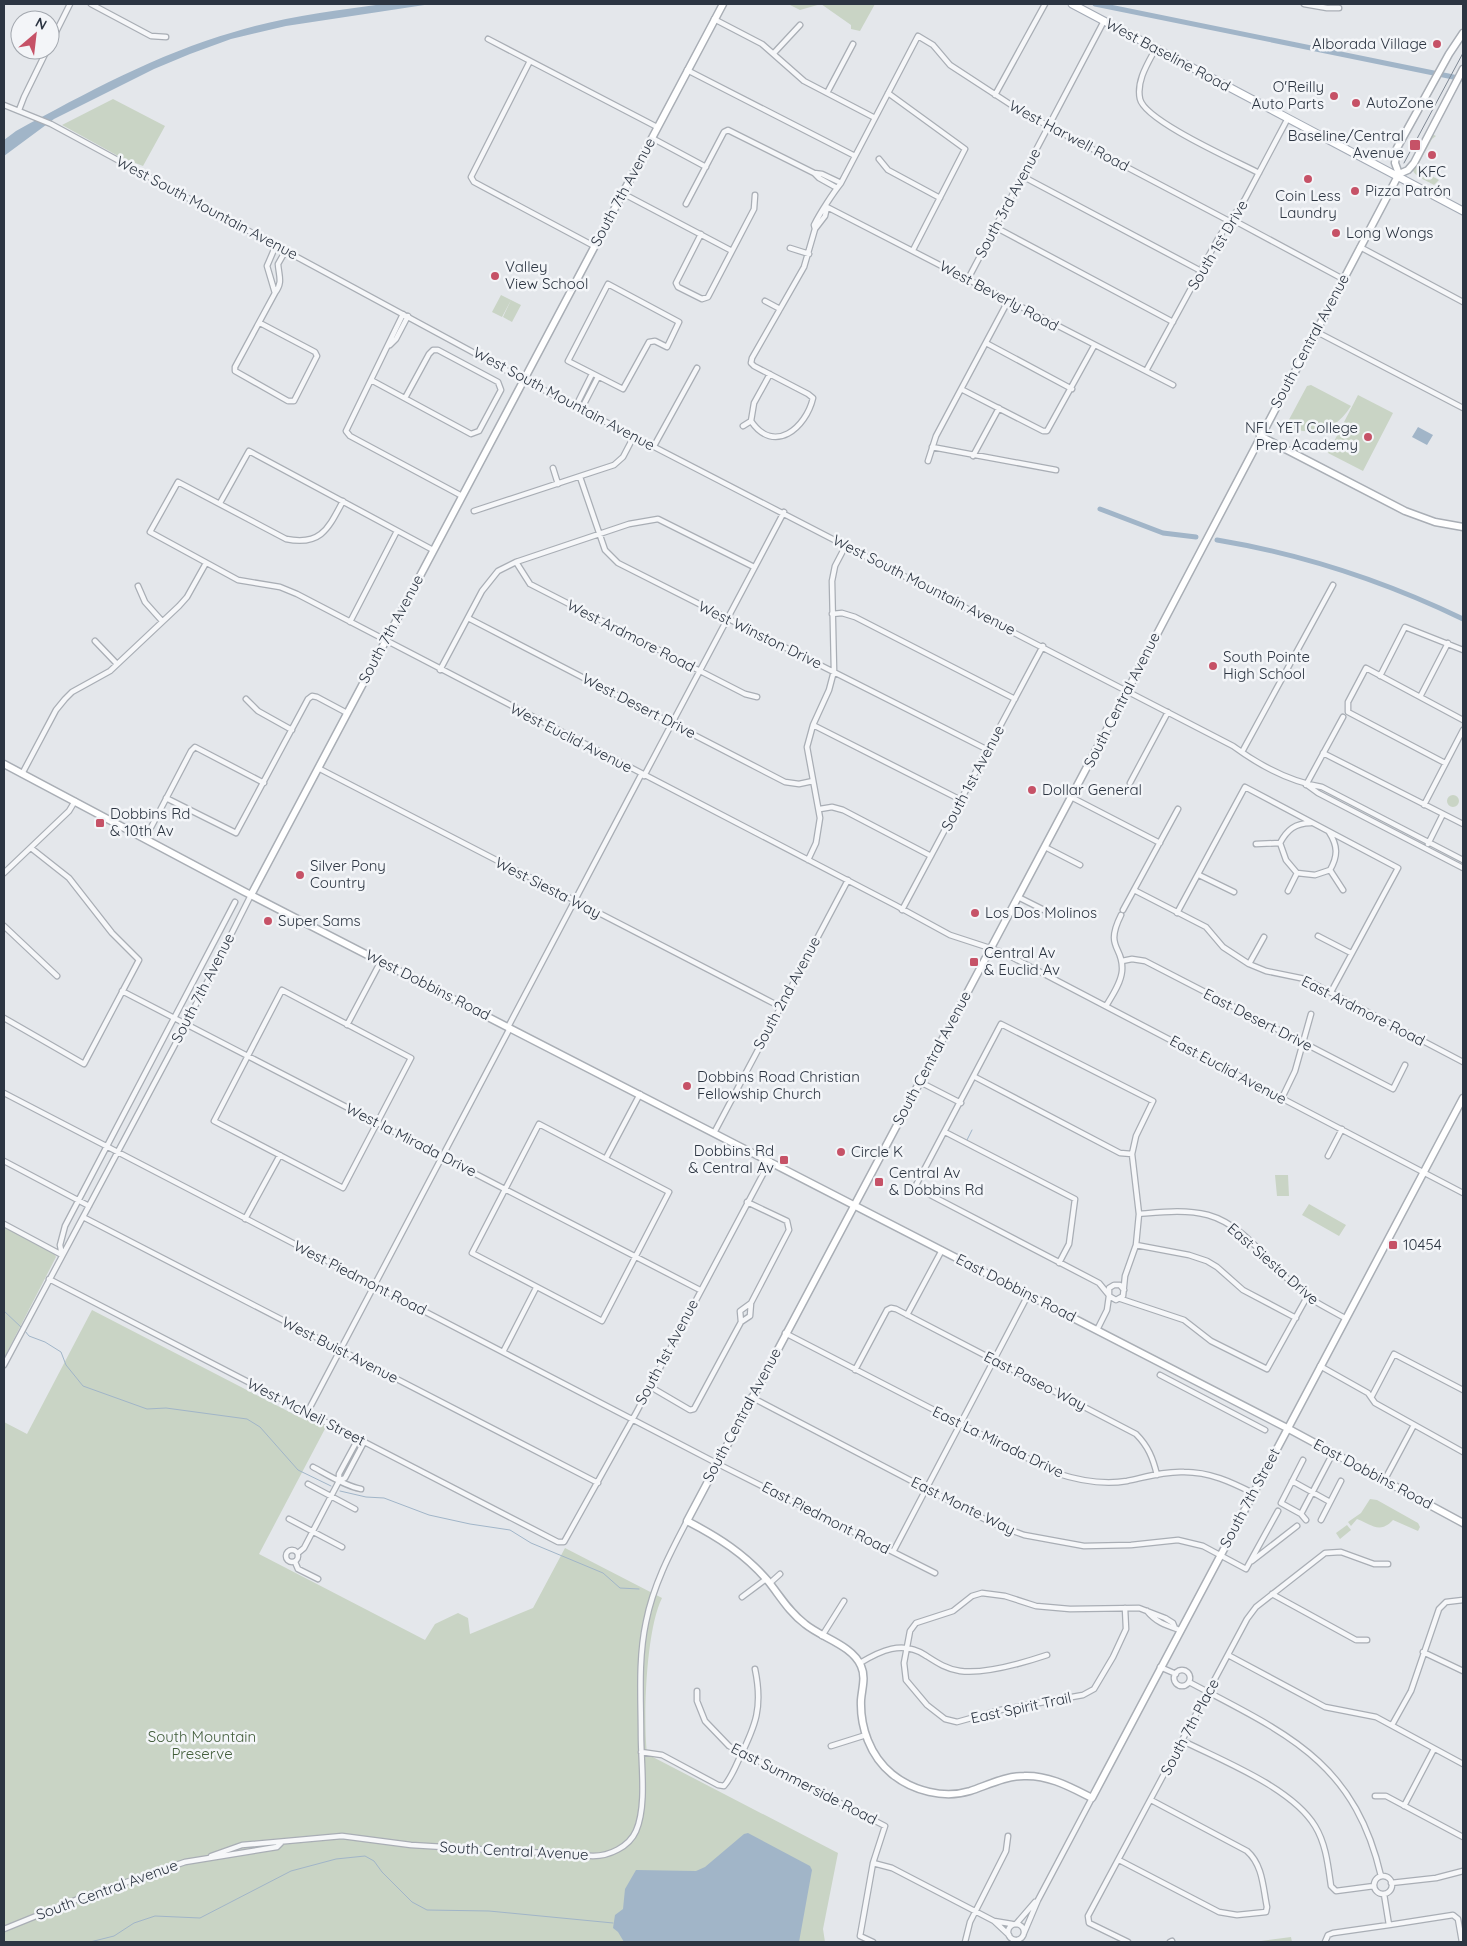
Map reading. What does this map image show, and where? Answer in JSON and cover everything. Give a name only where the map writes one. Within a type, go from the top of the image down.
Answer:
[{"type":"main road","name":"South 7th Avenue","points":[[251,895],[723,4]]},
{"type":"main road","name":"West Baseline Road","points":[[1072,4],[1463,211]]},
{"type":"main road","points":[[1398,175],[1395,163],[1397,148],[1441,68],[1463,33]]},
{"type":"main road","name":"South Central Avenue","points":[[687,1521],[784,1333],[1045,847],[1398,175],[1408,170],[1414,163],[1462,71]]},
{"type":"main road","points":[[1260,436],[1405,511],[1429,520],[1463,527]]},
{"type":"main road","name":"West Dobbins Road","points":[[4,764],[251,895],[381,960],[854,1205]]},
{"type":"main road","name":"South 7th Street","points":[[1092,1798],[1160,1667],[1177,1629],[1220,1555],[1463,1098]]},
{"type":"main road","name":"East Dobbins Road","points":[[854,1205],[1287,1428],[1463,1523]]},
{"type":"main road","points":[[687,1521],[733,1547],[768,1581],[792,1612],[822,1636],[854,1654],[860,1664],[864,1680],[861,1710],[866,1734],[872,1750],[891,1774],[927,1792],[960,1793],[1012,1777],[1034,1776],[1059,1782],[1092,1798]]},
{"type":"street","points":[[60,24],[70,4]]},
{"type":"street","points":[[91,4],[152,36],[166,37]]},
{"type":"street","points":[[995,95],[1045,4]]},
{"type":"street","points":[[1304,4],[1339,8]]},
{"type":"street","points":[[714,20],[762,44],[799,78],[875,118]]},
{"type":"street","name":"South 3rd Avenue","points":[[968,279],[1104,21]]},
{"type":"street","points":[[774,53],[800,25]]},
{"type":"street","name":"West Harwell Road","points":[[888,94],[918,36],[933,45],[950,65],[995,95],[1048,126],[1343,278]]},
{"type":"street","points":[[488,39],[657,127]]},
{"type":"street","points":[[827,94],[853,44]]},
{"type":"street","points":[[1156,48],[1141,80],[1140,98],[1152,116],[1259,173]]},
{"type":"street","points":[[19,110],[42,60]]},
{"type":"street","points":[[530,61],[471,177],[474,182],[594,246]]},
{"type":"street","points":[[688,70],[855,156]]},
{"type":"street","points":[[770,374],[754,403],[751,421],[756,428],[768,434],[775,436],[790,434],[798,428],[813,398],[751,363],[752,358],[809,254],[815,229],[826,207],[841,183],[888,94],[965,149],[913,250]]},
{"type":"street","name":"West South Mountain Avenue","points":[[4,105],[49,123],[523,379],[784,512],[1306,784]]},
{"type":"street","name":"South 1st Drive","points":[[1146,371],[1219,237],[1232,221],[1288,118]]},
{"type":"street","points":[[686,204],[724,132],[728,130],[826,179],[841,183]]},
{"type":"street","points":[[652,138],[706,167]]},
{"type":"street","points":[[878,159],[888,170],[940,198]]},
{"type":"street","points":[[1022,176],[1201,271]]},
{"type":"street","points":[[826,179],[837,188]]},
{"type":"street","points":[[622,193],[732,251]]},
{"type":"street","points":[[701,234],[676,283],[678,287],[705,299],[754,209],[755,195]]},
{"type":"street","name":"West Beverly Road","points":[[826,207],[1173,385]]},
{"type":"street","points":[[995,227],[1173,322]]},
{"type":"street","points":[[275,293],[267,268],[268,259],[276,245]]},
{"type":"street","points":[[1360,247],[1463,302]]},
{"type":"street","points":[[790,248],[809,254]]},
{"type":"street","points":[[260,322],[315,352],[317,356],[295,400],[292,402],[238,375],[235,371],[260,322],[275,293],[281,283],[278,266],[286,250]]},
{"type":"street","points":[[267,268],[278,266]]},
{"type":"street","points":[[608,284],[679,322],[667,347],[655,341],[649,342],[623,389],[592,374],[568,361],[608,284]]},
{"type":"street","points":[[765,301],[780,309]]},
{"type":"street","points":[[928,461],[932,447],[961,389],[1008,302]]},
{"type":"street","points":[[406,315],[346,431],[350,436],[462,496]]},
{"type":"street","points":[[1316,331],[1463,408]]},
{"type":"street","points":[[986,344],[1072,389]]},
{"type":"street","points":[[961,389],[1043,431],[1048,431],[1094,346]]},
{"type":"street","points":[[371,380],[471,434],[476,434],[501,390],[501,386],[498,382],[438,350],[433,350],[405,398]]},
{"type":"street","points":[[654,446],[696,368]]},
{"type":"street","points":[[576,406],[592,374]]},
{"type":"street","points":[[582,408],[598,377]]},
{"type":"street","points":[[586,387],[591,389]]},
{"type":"street","points":[[973,456],[999,408]]},
{"type":"street","points":[[743,426],[751,421]]},
{"type":"street","points":[[474,511],[616,464],[634,436]]},
{"type":"street","points":[[932,447],[1056,470]]},
{"type":"street","points":[[343,501],[324,532],[306,542],[286,539],[220,503],[250,452],[343,501],[433,550]]},
{"type":"street","points":[[553,468],[558,484]]},
{"type":"street","name":"West Winston Drive","points":[[580,477],[605,550],[618,563],[988,750]]},
{"type":"street","name":"West Euclid Avenue","points":[[220,503],[178,482],[150,532],[238,580],[288,590],[848,880],[950,935],[991,948]]},
{"type":"street","points":[[307,1413],[443,1157],[573,901],[672,723],[784,512]]},
{"type":"street","points":[[440,670],[492,576],[498,571],[516,562],[629,524],[658,519],[754,567]]},
{"type":"street","points":[[350,622],[397,531]]},
{"type":"street","points":[[808,860],[818,838],[820,809],[807,748],[813,726],[829,690],[834,671],[833,573],[846,545]]},
{"type":"street","name":"West Ardmore Road","points":[[516,562],[530,584],[745,694],[756,697]]},
{"type":"street","points":[[22,774],[60,704],[72,692],[117,664],[187,597],[206,563]]},
{"type":"street","points":[[1242,752],[1333,585]]},
{"type":"street","points":[[138,586],[145,602],[162,621]]},
{"type":"street","points":[[832,614],[842,613],[855,617],[1015,699]]},
{"type":"street","name":"West Desert Drive","points":[[468,618],[785,782],[799,784],[813,781]]},
{"type":"street","points":[[1380,676],[1405,627],[1463,650]]},
{"type":"street","points":[[96,642],[117,664]]},
{"type":"street","points":[[1420,697],[1448,643]]},
{"type":"street","name":"South 1st Avenue","points":[[902,910],[1043,646]]},
{"type":"street","points":[[1446,763],[1348,712],[1348,702],[1366,668],[1463,718]]},
{"type":"street","points":[[166,798],[236,833],[312,696],[347,713]]},
{"type":"street","points":[[246,699],[258,711],[292,730]]},
{"type":"street","points":[[1130,783],[1168,712]]},
{"type":"street","points":[[1306,784],[1343,717]]},
{"type":"street","points":[[813,726],[961,800]]},
{"type":"street","points":[[1424,804],[1463,730]]},
{"type":"street","points":[[145,839],[191,751],[196,747],[264,783]]},
{"type":"street","points":[[1323,754],[1443,814],[1463,822]]},
{"type":"street","name":"West Siesta Way","points":[[318,768],[779,1006]]},
{"type":"street","points":[[1306,784],[1322,787],[1463,860]]},
{"type":"street","points":[[1306,784],[1318,793],[1463,868]]},
{"type":"street","points":[[1177,913],[1245,787],[1398,868],[1331,992]]},
{"type":"street","points":[[1071,797],[1160,843]]},
{"type":"street","points":[[4,873],[69,811],[75,802]]},
{"type":"street","points":[[820,809],[836,808],[931,856]]},
{"type":"street","points":[[1106,1006],[1120,980],[1122,962],[1113,938],[1114,930],[1178,809]]},
{"type":"street","points":[[1426,848],[1443,814]]},
{"type":"street","points":[[1314,824],[1302,823],[1294,826],[1285,833],[1280,844],[1286,860],[1297,873],[1316,875],[1330,870],[1337,858],[1336,845],[1328,831]]},
{"type":"street","points":[[1256,844],[1280,844]]},
{"type":"street","points":[[1045,847],[1080,866]]},
{"type":"street","points":[[4,1018],[84,1064],[139,960],[112,933],[69,878],[31,848]]},
{"type":"street","points":[[1330,870],[1343,890]]},
{"type":"street","points":[[1288,890],[1297,873]]},
{"type":"street","points":[[1199,875],[1234,892]]},
{"type":"street","name":"South 2nd Avenue","points":[[714,1133],[779,1006],[848,880]]},
{"type":"street","name":"East Ardmore Road","points":[[1134,890],[1206,927],[1223,947],[1249,964],[1266,971],[1305,979],[1463,1062]]},
{"type":"street","name":"South 7th Avenue","points":[[4,1365],[186,1024],[251,895]]},
{"type":"street","points":[[1018,897],[1054,915]]},
{"type":"street","name":"South 7th Avenue","points":[[62,1255],[61,1237],[78,1201],[235,902]]},
{"type":"street","points":[[4,926],[57,976]]},
{"type":"street","points":[[1318,936],[1351,953]]},
{"type":"street","points":[[1249,964],[1264,937]]},
{"type":"street","points":[[1106,939],[1113,938]]},
{"type":"street","name":"East Euclid Avenue","points":[[991,948],[1106,1006],[1463,1193]]},
{"type":"street","name":"East Desert Drive","points":[[1122,962],[1132,959],[1145,961],[1393,1089],[1406,1065]]},
{"type":"street","points":[[348,1025],[381,960]]},
{"type":"street","points":[[282,990],[348,1025],[412,1058],[343,1188],[214,1121],[282,990]]},
{"type":"street","name":"West la Mirada Drive","points":[[122,991],[700,1290]]},
{"type":"street","points":[[1282,1098],[1295,1071],[1311,1014]]},
{"type":"street","points":[[1107,1310],[1120,1299],[1124,1291],[1125,1276],[1136,1245],[1139,1214],[1132,1154],[1136,1136],[1153,1101],[1001,1024],[916,1188],[1099,1283],[1120,1285],[1124,1291],[1136,1303]]},
{"type":"street","points":[[975,1077],[1120,1153],[1132,1154]]},
{"type":"street","points":[[920,1082],[961,1103]]},
{"type":"street","name":"West Piedmont Road","points":[[4,1093],[716,1462]]},
{"type":"street","points":[[606,1158],[640,1094]]},
{"type":"street","points":[[539,1124],[606,1158],[669,1192],[602,1321],[472,1253],[539,1124]]},
{"type":"street","points":[[1328,1156],[1342,1129]]},
{"type":"street","points":[[945,1132],[1075,1199],[1069,1244],[1059,1263]]},
{"type":"street","points":[[245,1219],[280,1155]]},
{"type":"street","points":[[4,1161],[89,1206]]},
{"type":"street","name":"South 1st Avenue","points":[[564,1542],[598,1483],[770,1161]]},
{"type":"street","points":[[649,1386],[690,1410],[697,1406],[741,1322],[750,1316],[751,1303],[789,1230],[787,1221],[747,1202]]},
{"type":"street","name":"East Siesta Drive","points":[[1139,1214],[1193,1213],[1210,1216],[1226,1223],[1243,1235],[1308,1297],[1345,1318]]},
{"type":"street","name":"West Buist Avenue","points":[[83,1217],[598,1483]]},
{"type":"street","points":[[4,1224],[62,1255]]},
{"type":"street","points":[[1136,1245],[1189,1255],[1207,1261],[1217,1267],[1242,1290],[1296,1318]]},
{"type":"street","points":[[907,1315],[942,1250]]},
{"type":"street","points":[[1097,1330],[1107,1310],[1109,1295],[1113,1285],[1125,1276]]},
{"type":"street","name":"West McNeil Street","points":[[49,1280],[558,1542],[564,1542]]},
{"type":"street","points":[[1099,1283],[1112,1299],[1136,1303],[1184,1320],[1210,1341],[1266,1369],[1308,1297]]},
{"type":"street","points":[[504,1352],[536,1288]]},
{"type":"street","points":[[893,1552],[1028,1295]]},
{"type":"street","points":[[741,1322],[740,1311],[751,1303]]},
{"type":"street","name":"East Paseo Way","points":[[855,1370],[886,1310],[891,1308],[1136,1434],[1146,1444],[1152,1455],[1157,1475]]},
{"type":"street","name":"East La Mirada Drive","points":[[784,1333],[1043,1467],[1074,1479],[1110,1483],[1183,1472],[1210,1475],[1253,1493]]},
{"type":"street","points":[[1372,1396],[1394,1354],[1463,1390]]},
{"type":"street","points":[[1320,1366],[1372,1396],[1376,1403],[1463,1452]]},
{"type":"street","points":[[1172,1382],[1177,1372]]},
{"type":"street","points":[[1160,1375],[1265,1430]]},
{"type":"street","name":"East Monte Way","points":[[751,1397],[994,1524],[1044,1540],[1084,1546],[1111,1546],[1170,1539],[1193,1542],[1246,1569],[1249,1564]]},
{"type":"street","points":[[1250,1422],[1255,1412]]},
{"type":"street","points":[[1384,1481],[1414,1425]]},
{"type":"street","points":[[340,1480],[358,1439]]},
{"type":"street","points":[[295,1562],[298,1558],[298,1553],[304,1548],[340,1480],[364,1442]]},
{"type":"street","points":[[1301,1514],[1333,1453]]},
{"type":"street","points":[[1303,1460],[1281,1502],[1301,1514],[1306,1520]]},
{"type":"street","name":"East Piedmont Road","points":[[716,1462],[935,1573]]},
{"type":"street","points":[[313,1468],[349,1486],[361,1489]]},
{"type":"street","points":[[1292,1481],[1330,1502]]},
{"type":"street","points":[[1320,1520],[1341,1481]]},
{"type":"street","points":[[308,1484],[355,1509]]},
{"type":"street","points":[[1249,1564],[1278,1511]]},
{"type":"street","points":[[289,1519],[342,1547]]},
{"type":"street","name":"South Central Avenue","points":[[4,1928],[146,1874],[211,1856],[242,1845],[354,1837],[411,1845],[593,1856],[610,1853],[629,1842],[639,1824],[641,1805],[641,1683],[646,1623],[665,1564],[687,1521]]},
{"type":"street","points":[[1249,1564],[1297,1526]]},
{"type":"street","points":[[295,1562],[288,1560],[286,1553],[292,1550],[298,1553]]},
{"type":"street","name":"South 7th Place","points":[[1128,1942],[1090,1923],[1088,1920],[1118,1860],[1252,1612],[1325,1553],[1341,1552],[1374,1564],[1388,1564]]},
{"type":"street","points":[[295,1562],[298,1569],[318,1579]]},
{"type":"street","points":[[742,1597],[780,1574]]},
{"type":"street","points":[[907,1648],[910,1631],[916,1623],[954,1611],[972,1596],[982,1593],[1053,1608],[1090,1610],[1139,1608],[1154,1612],[1165,1618],[1173,1623],[1177,1629]]},
{"type":"street","points":[[1272,1594],[1356,1640],[1367,1640]]},
{"type":"street","points":[[1392,1726],[1411,1691],[1435,1616],[1446,1602],[1463,1600]]},
{"type":"street","points":[[822,1636],[844,1601]]},
{"type":"street","name":"East Spirit Trail","points":[[907,1648],[904,1663],[906,1680],[912,1690],[945,1719],[956,1722],[1000,1710],[1066,1700],[1094,1689],[1124,1637],[1126,1608]]},
{"type":"street","points":[[860,1664],[877,1653],[890,1648],[907,1648],[922,1653],[945,1667],[968,1671],[1048,1655]]},
{"type":"street","points":[[1423,1652],[1463,1671]]},
{"type":"street","points":[[1228,1655],[1325,1707],[1368,1714],[1463,1764]]},
{"type":"street","points":[[1160,1667],[1176,1674]]},
{"type":"street","points":[[641,1752],[662,1755],[724,1786],[753,1731],[758,1711],[755,1669]]},
{"type":"street","points":[[1180,1671],[1186,1671],[1189,1676],[1189,1682],[1184,1686],[1178,1684],[1175,1680],[1176,1674],[1180,1671]]},
{"type":"street","points":[[1189,1682],[1283,1732],[1328,1768],[1361,1818],[1382,1876]]},
{"type":"street","name":"East Summerside Road","points":[[696,1691],[696,1701],[705,1721],[718,1737],[742,1753],[885,1826],[874,1863]]},
{"type":"street","points":[[831,1746],[866,1734]]},
{"type":"street","points":[[1183,1741],[1285,1794],[1304,1811],[1316,1826],[1323,1844],[1333,1890],[1374,1886]]},
{"type":"street","points":[[1404,1806],[1434,1749]]},
{"type":"street","points":[[1375,1796],[1386,1796],[1463,1837]]},
{"type":"street","name":"South 7th Street","points":[[1023,1938],[1038,1900],[1092,1798]]},
{"type":"street","points":[[1118,1860],[1219,1912],[1237,1915],[1266,1912],[1260,1868],[1255,1857],[1151,1800]]},
{"type":"street","points":[[966,1942],[975,1911],[1006,1851],[1008,1836]]},
{"type":"street","name":"South Central Avenue","points":[[211,1856],[277,1847],[281,1843]]},
{"type":"street","points":[[873,1942],[860,1936],[874,1863],[892,1868],[975,1911],[994,1922],[1012,1939],[1023,1938],[1021,1926],[994,1922]]},
{"type":"street","points":[[1391,1884],[1436,1878],[1463,1871]]},
{"type":"street","points":[[1382,1876],[1389,1879],[1391,1884],[1391,1889],[1384,1894],[1376,1891],[1374,1886],[1376,1878],[1382,1876]]},
{"type":"street","points":[[1384,1894],[1389,1926]]},
{"type":"street","name":"South 7th Street","points":[[1012,1939],[1008,1929],[1038,1900]]},
{"type":"street","points":[[1325,1942],[1328,1935],[1333,1933],[1453,1916],[1458,1919],[1462,1942]]},
{"type":"green space","points":[[788,4],[821,4],[800,10]]},
{"type":"green space","points":[[821,4],[875,4],[860,31],[851,29],[851,25]]},
{"type":"green space","points":[[113,99],[165,126],[143,166],[120,157],[62,125]]},
{"type":"green space","points":[[1430,133],[1436,136],[1432,139],[1418,165],[1421,170],[1439,180],[1434,185],[1417,176],[1412,167]]},
{"type":"green space","points":[[501,295],[511,300],[502,317],[492,312]]},
{"type":"green space","points":[[511,300],[521,305],[512,322],[503,317]]},
{"type":"green space","points":[[1311,385],[1351,406],[1338,421],[1322,429],[1305,431],[1285,427],[1307,386]]},
{"type":"green space","points":[[1358,395],[1393,413],[1363,471],[1328,453]]},
{"type":"green space","points":[[1451,795],[1455,795],[1459,801],[1455,807],[1451,807],[1447,803],[1447,799]]},
{"type":"green space","points":[[1275,1175],[1288,1175],[1289,1196],[1277,1196]]},
{"type":"green space","points":[[1309,1204],[1346,1225],[1339,1236],[1302,1215]]},
{"type":"green space","points":[[4,1226],[54,1253],[56,1257],[4,1358]]},
{"type":"green space","name":"South Mountain Preserve","points":[[92,1310],[305,1420],[308,1415],[327,1425],[259,1554],[425,1640],[435,1624],[458,1613],[468,1618],[470,1634],[533,1608],[565,1548],[662,1598],[652,1631],[649,1652],[645,1719],[647,1754],[838,1853],[823,1929],[825,1942],[4,1942],[4,1422],[27,1434]]},
{"type":"green space","points":[[1370,1499],[1377,1500],[1418,1523],[1420,1527],[1418,1531],[1393,1520],[1384,1527],[1376,1527],[1357,1519],[1351,1526],[1348,1522],[1361,1513]]},
{"type":"green space","points":[[1347,1525],[1351,1530],[1340,1539],[1336,1533]]},
{"type":"green space","points":[[1291,1937],[1292,1942],[1254,1942]]},
{"type":"water","points":[[383,4],[431,4],[286,26],[231,39],[154,69],[54,119],[4,156],[4,140],[16,131],[95,89],[177,51],[270,22]]},
{"type":"water","points":[[1418,427],[1433,435],[1427,445],[1412,437]]},
{"type":"water","points":[[748,1833],[810,1866],[812,1870],[799,1942],[624,1942],[613,1928],[615,1915],[623,1909],[625,1889],[636,1870],[696,1871],[705,1867],[744,1834]]},
{"type":"waterway","points":[[1095,4],[1463,79]]},
{"type":"waterway","points":[[1100,509],[1163,533],[1196,537]]},
{"type":"waterway","points":[[1217,540],[1280,553],[1343,571],[1404,593],[1463,619]]},
{"type":"waterway","points":[[967,1140],[972,1130]]},
{"type":"waterway","points":[[4,1311],[22,1328]]},
{"type":"waterway","points":[[25,1331],[29,1336],[45,1342],[61,1352],[66,1365],[83,1386],[147,1409],[166,1408],[247,1419],[260,1427],[298,1470],[331,1486]]},
{"type":"waterway","points":[[340,1491],[366,1497],[384,1498],[429,1515],[510,1530],[531,1543],[603,1573],[620,1588],[639,1589]]},
{"type":"waterway","points":[[90,1942],[114,1936],[134,1923],[155,1916],[200,1918],[291,1871],[336,1859],[365,1856],[374,1861],[382,1872],[412,1902],[427,1910],[489,1911],[613,1923]]},
{"type":"tram line","points":[[1404,163],[1463,53]]},
{"type":"place","name":"Alborada Village","points":[[1437,44]]},
{"type":"place","name":"O'Reilly Auto Parts","points":[[1334,96]]},
{"type":"place","name":"AutoZone","points":[[1356,103]]},
{"type":"place","name":"Baseline/Central Avenue","points":[[1415,145]]},
{"type":"place","name":"KFC","points":[[1432,155]]},
{"type":"place","name":"Coin Less Laundry","points":[[1308,179]]},
{"type":"place","name":"Pizza Patrón","points":[[1355,191]]},
{"type":"place","name":"Long Wongs","points":[[1336,233]]},
{"type":"place","name":"Valley View School","points":[[495,276]]},
{"type":"place","name":"NFL YET College Prep Academy","points":[[1368,437]]},
{"type":"place","name":"South Pointe High School","points":[[1213,666]]},
{"type":"place","name":"Dollar General","points":[[1032,790]]},
{"type":"place","name":"Dobbins Rd & 10th Av","points":[[100,823]]},
{"type":"place","name":"Silver Pony Country","points":[[300,875]]},
{"type":"place","name":"Los Dos Molinos","points":[[975,913]]},
{"type":"place","name":"Super Sams","points":[[268,921]]},
{"type":"place","name":"Central Av & Euclid Av","points":[[974,962]]},
{"type":"place","name":"Dobbins Road Christian Fellowship Church","points":[[687,1086]]},
{"type":"place","name":"Circle K","points":[[841,1152]]},
{"type":"place","name":"Dobbins Rd & Central Av","points":[[784,1160]]},
{"type":"place","name":"Central Av & Dobbins Rd","points":[[879,1182]]},
{"type":"place","name":"10454","points":[[1393,1245]]}]
